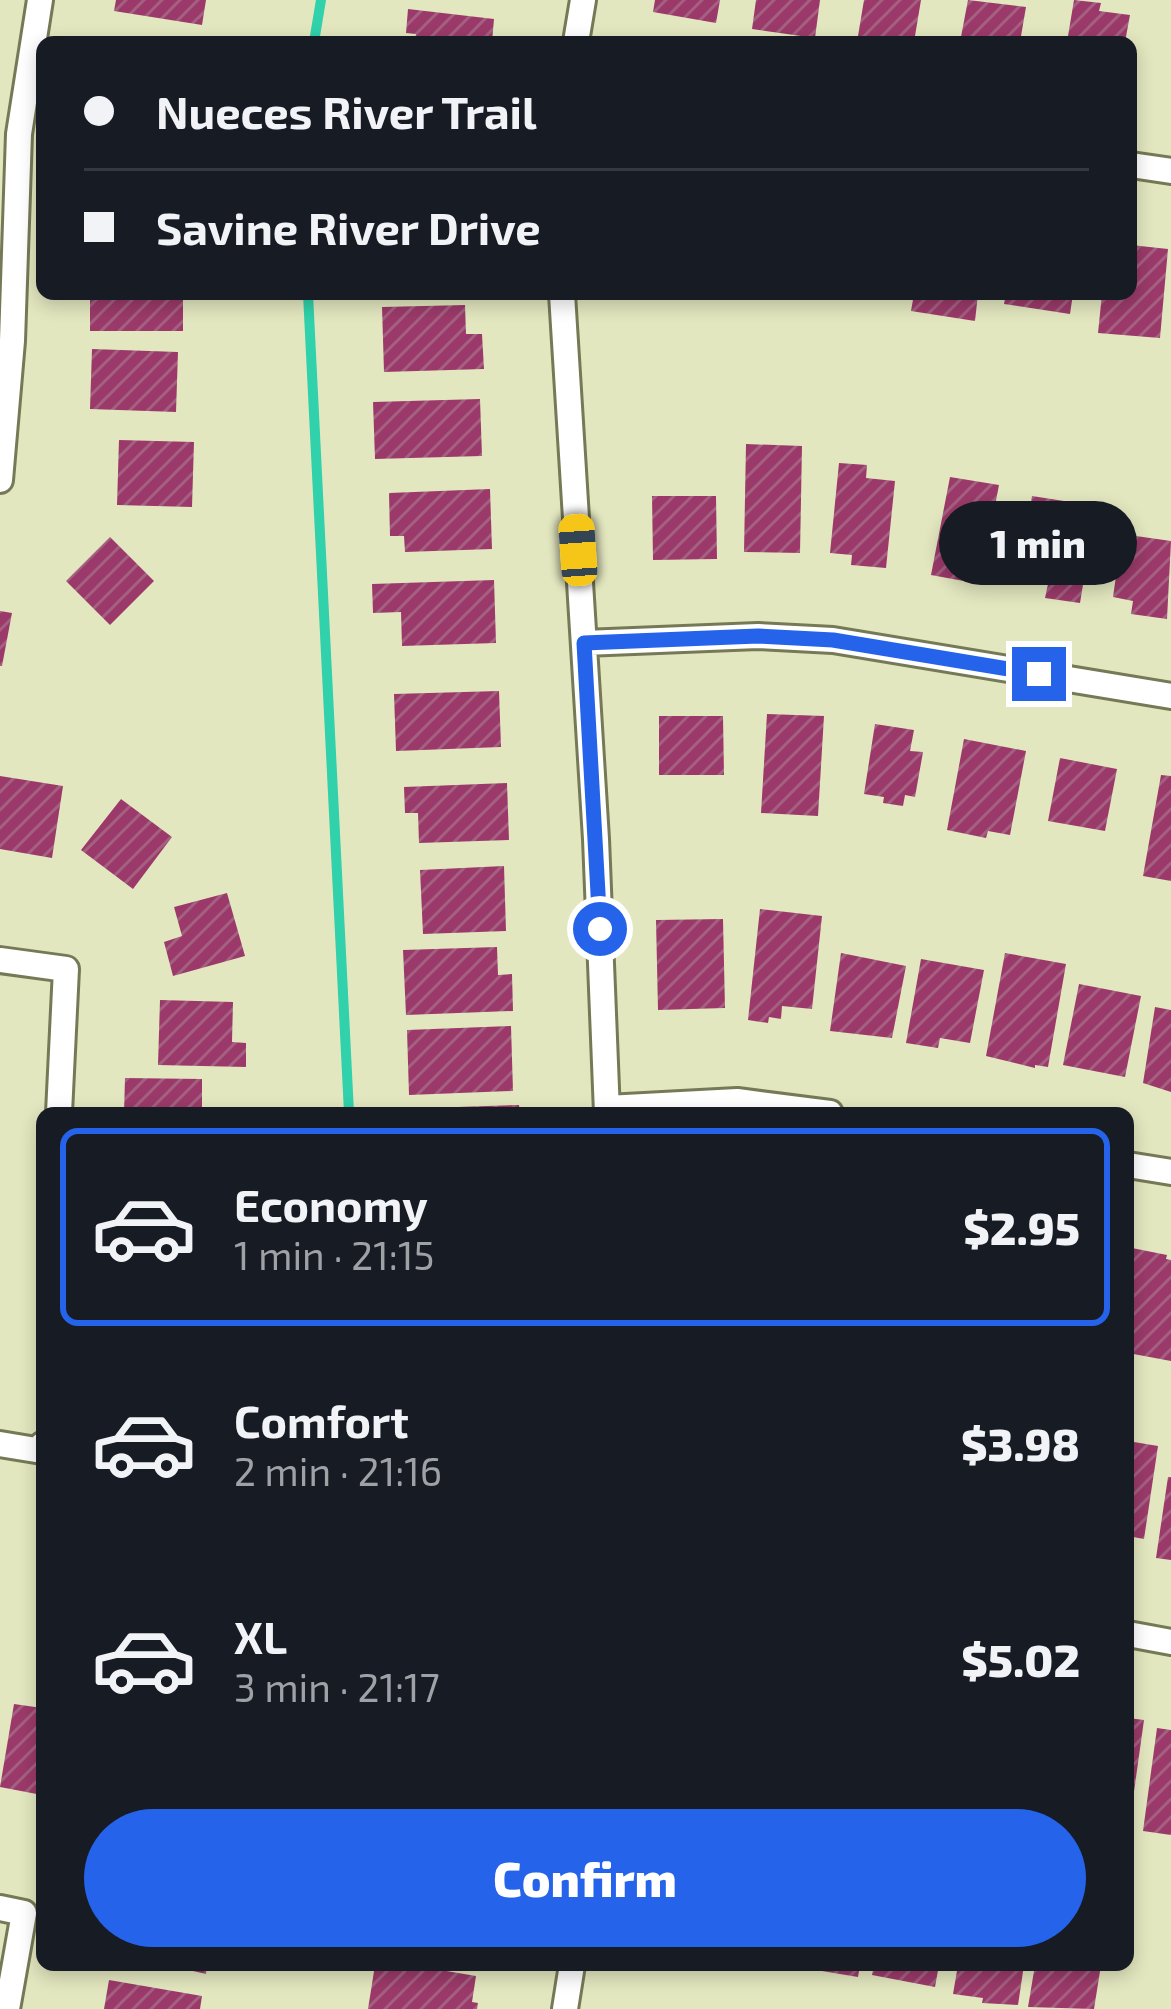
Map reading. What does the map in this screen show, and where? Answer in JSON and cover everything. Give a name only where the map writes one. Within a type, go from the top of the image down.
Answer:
[{"type":"street","points":[[0,480],[12,341],[19,134],[40,0]]},
{"type":"street","points":[[577,36],[583,0]]},
{"type":"street","points":[[1137,166],[1171,171]]},
{"type":"street","points":[[562,300],[607,1107]]},
{"type":"street","points":[[584,643],[758,636],[833,640],[1171,696]]},
{"type":"street","points":[[0,960],[66,969],[58,1107]]},
{"type":"street","points":[[659,1107],[737,1101],[784,1107]]},
{"type":"street","points":[[1134,1166],[1171,1172]]},
{"type":"street","points":[[0,1444],[36,1450]]},
{"type":"street","points":[[1134,1635],[1171,1642]]},
{"type":"street","points":[[0,1909],[24,1913],[7,2009]]},
{"type":"street","points":[[570,2008],[572,1971]]},
{"type":"building","points":[[116,0],[206,0],[202,25],[114,11]]},
{"type":"building","points":[[655,0],[720,0],[716,23],[653,12]]},
{"type":"building","points":[[756,0],[820,0],[815,36],[752,29]]},
{"type":"building","points":[[864,0],[921,0],[915,36],[858,36]]},
{"type":"building","points":[[968,0],[1026,7],[1021,36],[961,36]]},
{"type":"building","points":[[1074,0],[1101,3],[1099,11],[1130,15],[1126,36],[1068,36]]},
{"type":"building","points":[[408,9],[494,19],[493,36],[406,33]]},
{"type":"building","points":[[1137,246],[1168,249],[1160,338],[1098,333],[1101,300],[1137,300]]},
{"type":"building","points":[[90,300],[183,300],[183,331],[90,331]]},
{"type":"building","points":[[913,300],[977,300],[975,321],[911,311]]},
{"type":"building","points":[[1005,300],[1072,300],[1070,314],[1004,304]]},
{"type":"building","points":[[465,305],[466,334],[482,334],[484,369],[384,372],[382,307]]},
{"type":"building","points":[[92,349],[178,352],[176,412],[90,409]]},
{"type":"building","points":[[480,399],[482,456],[375,459],[373,402]]},
{"type":"building","points":[[119,440],[194,442],[192,507],[117,505]]},
{"type":"building","points":[[746,444],[802,446],[800,553],[744,552]]},
{"type":"building","points":[[839,463],[867,465],[866,478],[895,481],[886,568],[851,565],[852,555],[830,553]]},
{"type":"building","points":[[950,477],[999,485],[980,584],[931,575]]},
{"type":"building","points":[[490,489],[492,549],[405,552],[404,536],[390,536],[389,493]]},
{"type":"building","points":[[652,496],[716,496],[717,559],[653,560]]},
{"type":"building","points":[[1032,496],[1096,506],[1080,603],[1045,598],[1048,584],[1019,579]]},
{"type":"building","points":[[1122,534],[1171,541],[1167,619],[1131,614],[1133,601],[1113,597]]},
{"type":"building","points":[[110,537],[154,581],[110,625],[66,581]]},
{"type":"building","points":[[494,580],[496,643],[402,646],[401,612],[373,613],[372,584]]},
{"type":"building","points":[[0,611],[12,613],[2,666],[0,666]]},
{"type":"building","points":[[499,691],[501,747],[396,751],[394,694]]},
{"type":"building","points":[[767,714],[824,716],[818,816],[761,813]]},
{"type":"building","points":[[659,716],[723,716],[724,775],[659,775]]},
{"type":"building","points":[[875,724],[914,730],[910,751],[923,752],[915,797],[905,795],[903,806],[864,794]]},
{"type":"building","points":[[964,739],[1026,751],[1010,835],[988,831],[986,838],[947,830]]},
{"type":"building","points":[[1060,758],[1117,769],[1105,831],[1048,821]]},
{"type":"building","points":[[1161,775],[1171,776],[1171,881],[1143,876]]},
{"type":"building","points":[[0,776],[63,786],[52,858],[0,849]]},
{"type":"building","points":[[507,783],[509,840],[419,843],[418,813],[405,813],[404,787]]},
{"type":"building","points":[[121,799],[172,837],[133,889],[81,850]]},
{"type":"building","points":[[504,866],[506,931],[423,934],[420,870]]},
{"type":"building","points":[[227,893],[245,956],[173,976],[164,942],[182,936],[174,907]]},
{"type":"building","points":[[760,909],[822,916],[812,1009],[782,1006],[781,1019],[769,1017],[768,1023],[748,1020]]},
{"type":"building","points":[[723,919],[725,1008],[658,1010],[656,920]]},
{"type":"building","points":[[497,947],[498,975],[512,974],[513,1011],[406,1015],[403,950]]},
{"type":"building","points":[[841,953],[906,966],[892,1038],[830,1031]]},
{"type":"building","points":[[1005,953],[1066,964],[1048,1067],[986,1056]]},
{"type":"building","points":[[921,959],[984,970],[970,1043],[940,1038],[938,1048],[906,1043]]},
{"type":"building","points":[[1079,984],[1141,996],[1125,1077],[1063,1065]]},
{"type":"building","points":[[160,1000],[233,1002],[232,1042],[246,1043],[246,1067],[158,1065]]},
{"type":"building","points":[[1155,1007],[1171,1010],[1171,1092],[1143,1083]]},
{"type":"building","points":[[511,1026],[513,1091],[409,1095],[407,1030]]},
{"type":"building","points":[[125,1078],[202,1079],[202,1107],[124,1107]]},
{"type":"building","points":[[1134,1248],[1171,1260],[1171,1361],[1134,1354]]},
{"type":"building","points":[[1134,1442],[1158,1446],[1144,1539],[1134,1537]]},
{"type":"building","points":[[1171,1477],[1171,1560],[1156,1558]]},
{"type":"building","points":[[14,1704],[36,1707],[36,1794],[0,1787]]},
{"type":"building","points":[[1134,1719],[1144,1720],[1134,1792]]},
{"type":"building","points":[[1157,1728],[1171,1730],[1171,1835],[1143,1831]]},
{"type":"building","points":[[374,1971],[476,1976],[472,2002],[478,2003],[477,2009],[368,2009]]},
{"type":"building","points":[[822,1971],[859,1971],[858,1977]]},
{"type":"building","points":[[873,1971],[938,1971],[935,1987],[872,1975]]},
{"type":"building","points":[[957,1971],[1023,1971],[1018,2005],[982,2003],[983,1998],[953,1994]]},
{"type":"building","points":[[1034,1971],[1100,1971],[1094,2009],[1028,2007]]},
{"type":"building","points":[[109,1980],[202,1996],[200,2009],[104,2009]]},
{"type":"waterway","points":[[315,36],[321,0]]},
{"type":"waterway","points":[[308,300],[349,1107]]},
{"type":"route","points":[[600,929],[584,643],[758,636],[833,640],[1039,674]]}]
